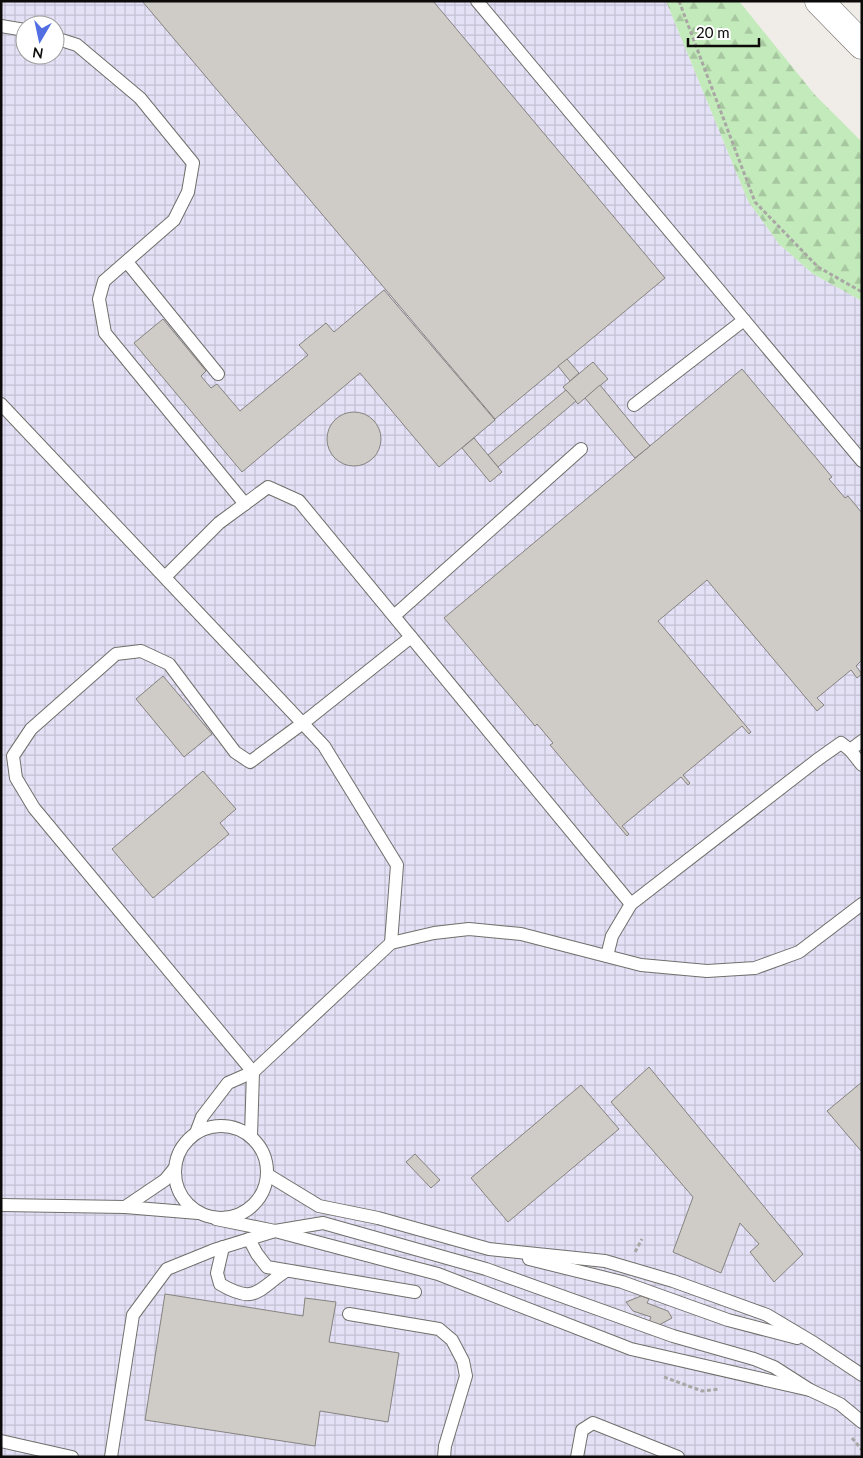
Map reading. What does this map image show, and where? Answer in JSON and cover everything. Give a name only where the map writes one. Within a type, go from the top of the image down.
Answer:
[{"type":"highway","points":[[819,1],[862,45]]},
{"type":"lane","points":[[477,1],[862,460]]},
{"type":"lane","points":[[1,26],[15,28]]},
{"type":"lane","points":[[65,41],[77,45],[140,98],[193,163],[188,192],[174,220],[104,281],[99,299],[105,333],[245,504]]},
{"type":"lane","points":[[127,262],[218,374]]},
{"type":"lane","points":[[634,404],[744,320]]},
{"type":"lane","points":[[1,404],[324,746],[397,865],[391,943]]},
{"type":"lane","points":[[394,616],[581,449]]},
{"type":"lane","points":[[165,577],[219,523],[268,487],[299,501],[632,904]]},
{"type":"lane","points":[[251,1136],[253,1072],[34,808],[16,778],[13,756],[31,729],[116,654],[141,650],[169,664],[235,752],[250,762],[303,724],[411,637]]},
{"type":"lane","points":[[850,750],[862,741]]},
{"type":"lane","points":[[607,956],[612,936],[632,904],[825,754],[841,743],[850,750],[862,765]]},
{"type":"lane","points":[[196,1133],[202,1117],[228,1083],[253,1072],[391,943],[434,932],[469,929],[521,934],[641,965],[707,971],[755,968],[799,952],[862,904]]},
{"type":"lane","points":[[199,1213],[188,1206],[180,1195],[175,1183],[174,1169],[177,1155],[185,1142],[196,1133],[209,1127],[224,1126],[238,1129],[251,1136],[260,1147],[266,1160],[268,1175],[261,1196],[245,1212],[231,1218],[216,1218]]},
{"type":"lane","points":[[125,1207],[165,1180],[174,1169]]},
{"type":"lane","points":[[268,1175],[319,1206],[378,1218],[490,1249],[622,1282],[728,1320],[814,1342]]},
{"type":"lane","points":[[1,1204],[125,1207],[199,1213],[438,1274],[631,1349],[810,1390]]},
{"type":"lane","points":[[111,1457],[133,1315],[167,1269],[223,1247],[275,1231],[323,1223],[486,1269],[674,1336],[754,1358],[774,1367],[810,1390],[840,1404],[862,1422]]},
{"type":"lane","points":[[249,1239],[257,1254],[268,1267],[415,1292]]},
{"type":"lane","points":[[223,1247],[217,1273],[220,1284],[233,1292],[249,1296],[262,1290],[286,1271]]},
{"type":"lane","points":[[490,1249],[605,1261],[627,1266],[767,1316],[814,1342],[862,1375]]},
{"type":"lane","points":[[349,1314],[439,1329],[452,1340],[463,1360],[466,1376],[445,1446],[444,1457]]},
{"type":"lane","points":[[574,1456],[582,1430],[593,1422],[678,1457]]},
{"type":"lane","points":[[1,1441],[72,1457]]},
{"type":"path","points":[[679,1],[755,202],[818,267],[862,292]]},
{"type":"shaded area","points":[[1,1],[666,1],[748,201],[779,244],[813,274],[862,301],[862,1457],[1,1457]]},
{"type":"green space","points":[[666,1],[739,1],[815,95],[862,142],[862,301],[813,274],[779,244],[748,201]]},
{"type":"building","points":[[142,1],[433,1],[665,278],[495,419]]},
{"type":"building","points":[[384,290],[495,420],[439,467],[360,373],[242,472],[134,343],[163,319],[206,371],[201,376],[211,388],[217,384],[240,411],[308,355],[299,345],[326,323],[334,332]]},
{"type":"building","points":[[567,359],[579,373],[570,381],[558,366]]},
{"type":"building","points":[[593,362],[608,379],[578,404],[563,387]]},
{"type":"building","points":[[742,369],[832,477],[829,479],[845,498],[848,496],[862,513],[862,660],[856,666],[862,674],[857,678],[851,670],[817,698],[824,705],[817,711],[707,580],[658,621],[751,732],[749,734],[742,726],[683,775],[690,783],[688,785],[681,777],[622,826],[629,834],[627,836],[550,745],[553,743],[537,724],[535,726],[444,618]]},
{"type":"building","points":[[600,385],[650,446],[635,458],[585,398]]},
{"type":"building","points":[[566,390],[576,401],[498,467],[488,455]]},
{"type":"building","points":[[349,412],[359,412],[369,416],[377,424],[381,439],[377,454],[369,462],[359,466],[349,466],[339,462],[331,454],[327,444],[327,434],[331,424],[339,416]]},
{"type":"building","points":[[474,438],[502,472],[490,482],[462,448]]},
{"type":"building","points":[[163,676],[212,734],[184,757],[136,699]]},
{"type":"building","points":[[203,771],[236,809],[220,823],[229,834],[153,898],[112,849]]},
{"type":"building","points":[[649,1067],[803,1254],[774,1282],[750,1252],[759,1244],[740,1223],[721,1273],[673,1252],[693,1197],[611,1102]]},
{"type":"building","points":[[862,1082],[862,1152],[827,1111]]},
{"type":"building","points":[[581,1085],[619,1129],[508,1222],[471,1178]]},
{"type":"building","points":[[415,1154],[440,1180],[431,1188],[406,1162]]},
{"type":"building","points":[[165,1294],[303,1316],[305,1298],[336,1302],[329,1342],[399,1353],[388,1422],[320,1411],[315,1446],[145,1420]]},
{"type":"building","points":[[641,1296],[649,1299],[647,1303],[668,1311],[672,1318],[659,1325],[649,1322],[651,1317],[633,1311],[626,1302]]}]
